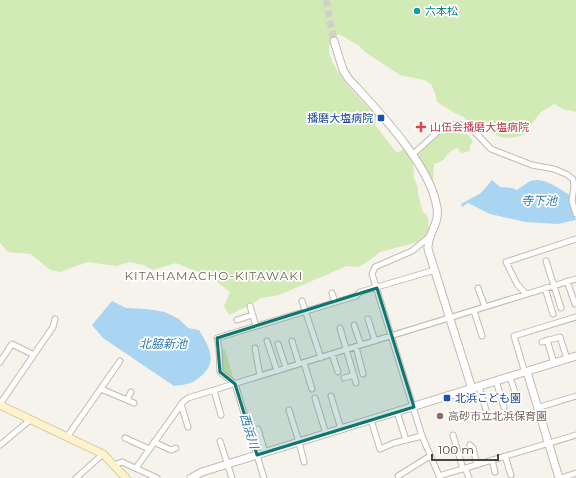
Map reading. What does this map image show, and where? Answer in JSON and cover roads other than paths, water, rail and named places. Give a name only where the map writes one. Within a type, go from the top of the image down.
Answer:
[{"type":"main road","points":[[0,404],[30,420],[103,454],[126,478]]},
{"type":"street","points":[[334,41],[343,70],[348,78],[382,116],[412,155],[425,174],[438,208],[435,227],[429,237],[412,251],[375,267],[372,274],[422,436],[439,477],[576,435]]},
{"type":"street","points":[[412,155],[443,127],[458,124],[472,129],[490,148],[532,164],[554,169],[573,179],[574,186],[572,201],[576,214]]},
{"type":"street","points":[[429,237],[428,249],[450,318],[475,388],[486,410]]},
{"type":"street","points":[[526,294],[517,284],[506,262],[576,240]]},
{"type":"street","points":[[546,261],[561,308]]},
{"type":"street","points":[[264,478],[235,384],[220,372],[219,347],[217,338],[356,296],[360,292],[435,270]]},
{"type":"street","points":[[136,468],[181,404],[188,398],[576,279]]},
{"type":"street","points":[[567,282],[574,304]]},
{"type":"street","points":[[478,288],[485,307]]},
{"type":"street","points":[[545,288],[553,314]]},
{"type":"street","points":[[332,293],[335,302]]},
{"type":"street","points":[[302,301],[320,358]]},
{"type":"street","points":[[250,306],[256,326]]},
{"type":"street","points":[[474,311],[482,336]]},
{"type":"street","points":[[237,320],[252,315]]},
{"type":"street","points":[[576,317],[514,336],[560,478],[576,473]]},
{"type":"street","points":[[0,404],[53,327],[55,319]]},
{"type":"street","points":[[368,319],[375,341]]},
{"type":"street","points":[[354,325],[363,374]]},
{"type":"street","points":[[340,328],[356,383]]},
{"type":"street","points":[[554,363],[544,341],[560,337],[567,359]]},
{"type":"street","points":[[267,341],[277,371]]},
{"type":"street","points":[[292,341],[312,388]]},
{"type":"street","points":[[0,362],[12,344],[34,355]]},
{"type":"street","points":[[278,344],[286,368]]},
{"type":"street","points":[[255,348],[260,376]]},
{"type":"street","points":[[332,354],[338,372]]},
{"type":"street","points":[[191,478],[202,472],[227,464],[257,456],[576,356]]},
{"type":"street","points":[[67,437],[120,361]]},
{"type":"street","points":[[344,378],[354,375]]},
{"type":"street","points":[[510,377],[515,396]]},
{"type":"street","points":[[496,381],[504,407]]},
{"type":"street","points":[[100,389],[134,403]]},
{"type":"street","points":[[214,390],[221,415]]},
{"type":"street","points":[[126,401],[131,392]]},
{"type":"street","points":[[331,396],[340,429]]},
{"type":"street","points":[[537,408],[576,396]]},
{"type":"street","points":[[315,398],[326,434]]},
{"type":"street","points":[[181,404],[188,427]]},
{"type":"street","points":[[289,410],[304,462]]},
{"type":"street","points":[[397,412],[406,440]]},
{"type":"street","points":[[0,445],[30,420]]},
{"type":"street","points":[[371,420],[380,450],[394,443],[422,436]]},
{"type":"street","points":[[258,428],[265,453]]},
{"type":"street","points":[[453,435],[464,469],[469,478]]},
{"type":"street","points":[[125,438],[149,449]]},
{"type":"street","points":[[220,441],[232,478]]},
{"type":"street","points":[[154,442],[171,450],[176,448]]},
{"type":"street","points":[[470,445],[477,465]]},
{"type":"street","points":[[76,478],[103,454]]},
{"type":"street","points":[[401,476],[430,456]]},
{"type":"street","points":[[505,456],[511,475]]},
{"type":"street","points":[[492,460],[495,472]]},
{"type":"street","points":[[114,465],[122,462],[157,478]]},
{"type":"water","name":"寺下池","points":[[492,180],[500,187],[517,190],[529,182],[536,180],[541,180],[551,184],[570,195],[569,202],[576,220],[558,224],[525,222],[490,214],[468,203],[462,207],[461,204],[481,193]]},
{"type":"water","name":"北脇新池","points":[[112,301],[126,308],[165,312],[179,319],[188,328],[199,330],[209,348],[211,360],[206,371],[191,383],[174,386],[103,338],[92,325]]},
{"type":"tunnel","points":[[326,0],[334,41]]},
{"type":"place","name":"六本松","points":[[417,11]]},
{"type":"place","name":"播磨大塩病院","points":[[381,118]]},
{"type":"place","name":"山伍会播磨大塩病院","points":[[421,127]]},
{"type":"place","name":"北浜こども園","points":[[447,398]]},
{"type":"place","name":"高砂市立北浜保育園","points":[[440,416]]},
{"type":"district","name":"KITAHAMACHO-KITAWAKI","points":[[214,276]]},
{"type":"water label","name":"西浜川","points":[[249,431]]}]
